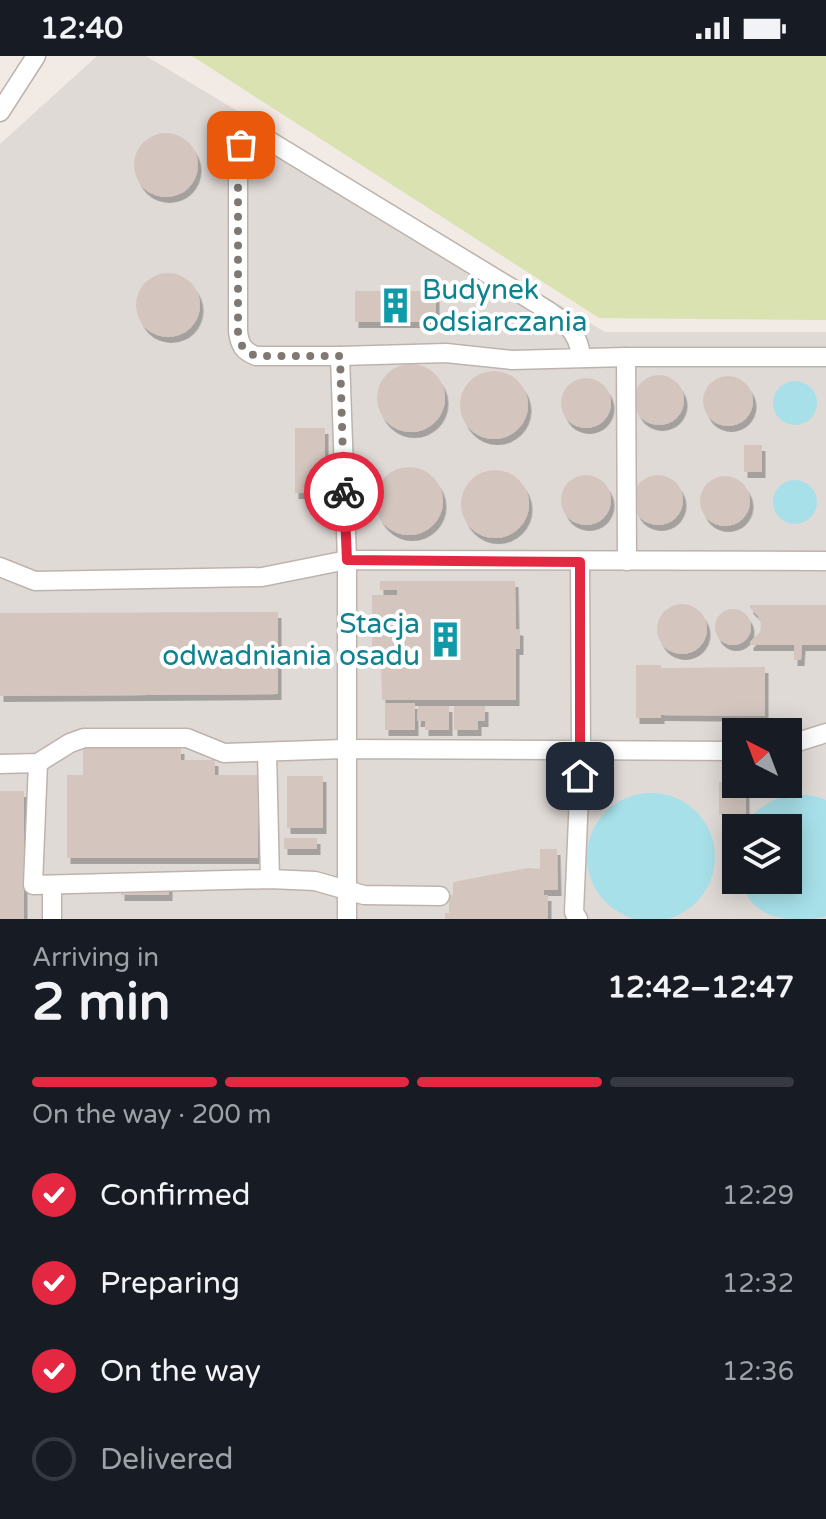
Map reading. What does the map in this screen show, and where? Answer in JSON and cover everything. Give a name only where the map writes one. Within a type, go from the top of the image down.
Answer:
[{"type":"street","points":[[0,112],[7,87],[36,56]]},
{"type":"street","points":[[581,358],[576,337],[555,316],[268,140],[258,136],[249,138],[241,145],[238,158],[238,332],[240,344],[246,352],[256,356],[446,353],[512,360],[826,357]]},
{"type":"street","points":[[340,356],[347,560],[347,919]]},
{"type":"street","points":[[626,357],[627,561]]},
{"type":"street","points":[[0,567],[35,581],[262,577],[347,560],[826,561]]},
{"type":"street","points":[[578,919],[574,912],[581,749],[580,562]]},
{"type":"street","points":[[802,741],[826,733]]},
{"type":"street","points":[[0,764],[38,763],[84,738],[187,738],[224,753],[345,749],[722,751]]},
{"type":"street","points":[[267,752],[270,879]]},
{"type":"street","points":[[38,763],[33,885],[270,879],[315,881],[364,895],[440,896]]},
{"type":"street","points":[[52,885],[52,919]]},
{"type":"shaded area","points":[[97,56],[146,56],[605,332],[826,332],[826,919],[0,919],[0,144]]},
{"type":"green space","points":[[192,56],[826,56],[826,320],[599,318]]},
{"type":"water","points":[[795,381],[811,387],[817,403],[811,419],[795,425],[779,419],[773,403],[779,387]]},
{"type":"water","points":[[795,480],[811,486],[817,502],[811,518],[795,524],[779,518],[773,502],[779,486]]},
{"type":"water","points":[[639,794],[663,794],[687,804],[704,821],[714,845],[714,869],[704,893],[687,910],[666,919],[636,919],[615,910],[598,893],[588,869],[588,845],[598,821],[615,804]]},
{"type":"water","points":[[802,795],[826,800],[826,916],[789,919],[770,915],[756,906],[746,894],[802,894],[802,814],[754,814],[775,800],[802,798]]},
{"type":"building","points":[[160,133],[172,133],[189,142],[196,153],[196,177],[189,188],[172,197],[160,197],[148,192],[139,183],[134,171],[134,159],[139,147],[148,138]]},
{"type":"building","points":[[162,273],[174,273],[191,282],[198,293],[198,317],[191,328],[174,337],[162,337],[150,332],[141,323],[136,311],[136,299],[141,287],[150,278]]},
{"type":"building","name":"Budynek odsiarczania","points":[[355,291],[436,291],[436,322],[355,322]]},
{"type":"building","points":[[404,364],[418,364],[430,369],[440,379],[445,398],[440,417],[430,427],[418,432],[404,432],[392,427],[382,417],[377,405],[377,391],[382,379],[392,369]]},
{"type":"building","points":[[501,371],[522,386],[528,405],[526,418],[518,429],[501,439],[487,439],[470,429],[462,418],[460,398],[470,381],[481,373]]},
{"type":"building","points":[[659,375],[676,383],[684,400],[676,417],[659,425],[642,417],[634,400],[642,383]]},
{"type":"building","points":[[728,376],[745,384],[753,401],[745,418],[728,426],[711,418],[703,401],[711,384]]},
{"type":"building","points":[[586,378],[603,386],[611,403],[603,420],[586,428],[569,420],[561,403],[569,386]]},
{"type":"building","points":[[295,428],[325,428],[325,493],[295,493]]},
{"type":"building","points":[[744,445],[762,445],[762,472],[744,472]]},
{"type":"building","points":[[402,467],[416,467],[428,472],[438,482],[443,501],[438,520],[428,530],[416,535],[402,535],[390,530],[380,520],[375,508],[375,494],[380,482],[390,472]]},
{"type":"building","points":[[488,470],[502,470],[514,475],[524,485],[529,504],[524,523],[514,533],[502,538],[488,538],[476,533],[466,523],[461,511],[461,497],[466,485],[476,475]]},
{"type":"building","points":[[586,475],[603,483],[611,500],[603,517],[586,525],[569,517],[561,500],[569,483]]},
{"type":"building","points":[[658,475],[675,483],[683,500],[675,517],[658,525],[641,517],[633,500],[641,483]]},
{"type":"building","points":[[725,476],[742,484],[750,501],[742,518],[725,526],[708,518],[700,501],[708,484]]},
{"type":"building","name":"Stacja odwadniania osadu","points":[[380,581],[515,581],[516,629],[520,630],[520,649],[516,649],[516,700],[382,700],[381,665],[397,663],[372,663],[372,595],[397,595],[397,590],[380,590]]},
{"type":"building","points":[[682,604],[699,612],[707,629],[699,646],[682,654],[665,646],[657,629],[665,612]]},
{"type":"building","points":[[750,605],[826,605],[826,645],[802,645],[801,660],[794,660],[794,645],[750,645],[760,632],[761,624]]},
{"type":"building","points":[[733,609],[746,614],[751,627],[746,640],[733,645],[720,640],[715,627],[720,614]]},
{"type":"building","points":[[278,612],[278,694],[0,696],[0,613]]},
{"type":"building","points":[[636,665],[661,665],[661,668],[765,667],[765,716],[661,715],[661,718],[636,718]]},
{"type":"building","points":[[385,703],[415,703],[415,730],[385,730]]},
{"type":"building","points":[[418,706],[449,706],[449,730],[425,730],[425,721],[417,721]]},
{"type":"building","points":[[454,706],[485,706],[485,721],[478,721],[478,730],[454,730]]},
{"type":"building","points":[[83,748],[181,748],[181,760],[215,760],[215,775],[258,775],[258,858],[67,858],[67,775],[83,775]]},
{"type":"building","points":[[287,776],[323,776],[323,828],[287,828]]},
{"type":"building","points":[[719,782],[722,782],[722,798],[746,798],[746,814],[719,815]]},
{"type":"building","points":[[0,791],[24,791],[24,919],[0,919]]},
{"type":"building","points":[[284,838],[317,838],[317,849],[284,849]]},
{"type":"building","points":[[540,849],[557,849],[558,890],[544,890],[544,895],[548,895],[548,919],[445,919],[445,913],[449,913],[449,895],[453,895],[453,882],[528,868],[540,869]]},
{"type":"building","points":[[121,886],[169,886],[169,895],[121,895]]},
{"type":"way so far","points":[[241,145],[238,158],[240,344],[246,352],[256,356],[340,356],[344,492]]},
{"type":"place","name":"Budynek odsiarczania","points":[[396,306]]},
{"type":"place","name":"Stacja odwadniania osadu","points":[[446,640]]},
{"type":"route","points":[[344,492],[347,560],[580,562],[580,776]]}]
